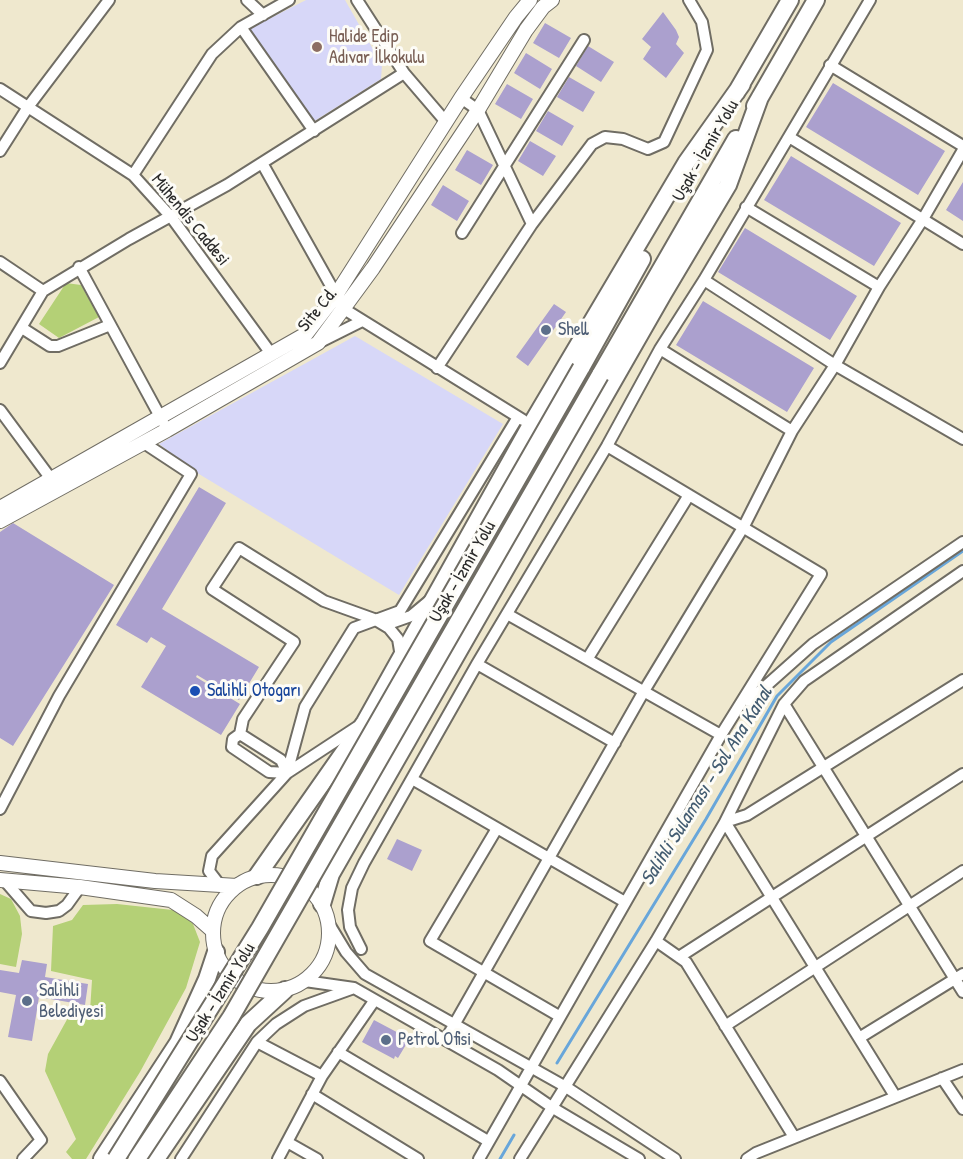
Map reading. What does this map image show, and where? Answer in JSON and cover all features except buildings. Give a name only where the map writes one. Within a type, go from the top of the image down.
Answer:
[{"type":"highway","name":"Uşak - İzmir Yolu","points":[[116,1159],[260,928],[790,0]]},
{"type":"highway","name":"Uşak - İzmir Yolu","points":[[137,1159],[242,998],[816,0]]},
{"type":"highway","points":[[257,876],[365,722],[434,597],[525,420],[686,163],[742,84]]},
{"type":"highway","points":[[322,904],[331,874],[663,294],[728,185],[760,97]]},
{"type":"highway","points":[[102,1159],[178,1043],[207,979],[216,952]]},
{"type":"highway","points":[[156,1159],[248,1024],[285,990]]},
{"type":"main road","name":"Site Cd.","points":[[0,508],[306,334],[336,295],[461,98],[530,0]]},
{"type":"main road","name":"Site Cd.","points":[[0,521],[168,430],[318,343],[344,309],[478,110],[545,2]]},
{"type":"main road","points":[[0,863],[155,881],[237,886]]},
{"type":"main road","points":[[276,875],[294,879],[310,890],[322,904],[329,924],[328,946],[320,966],[305,981],[285,990],[263,991],[243,985],[226,971],[216,952],[213,931],[216,914],[225,898],[237,886],[257,876],[276,875]]},
{"type":"main road","points":[[2,880],[80,887],[171,900],[196,916],[213,931]]},
{"type":"street","points":[[0,152],[28,107],[109,0]]},
{"type":"street","points":[[247,0],[263,15]]},
{"type":"street","points":[[133,176],[212,54],[241,27],[289,0]]},
{"type":"street","points":[[357,0],[404,74],[446,122]]},
{"type":"street","points":[[437,368],[532,224],[592,144],[605,137],[622,139],[648,149],[664,142],[707,50],[702,22],[689,0]]},
{"type":"street","points":[[361,949],[350,927],[348,910],[352,888],[477,664],[607,446],[660,349],[704,280],[870,0]]},
{"type":"street","points":[[241,27],[314,131]]},
{"type":"street","points":[[462,233],[504,170],[584,40]]},
{"type":"street","points":[[446,1039],[644,691],[744,526],[792,432],[835,365],[879,287],[923,219],[963,148],[830,65]]},
{"type":"street","points":[[0,363],[43,291],[79,267],[172,218],[404,74]]},
{"type":"street","name":"Mühendis Caddesi","points":[[0,89],[133,176],[172,218],[272,355]]},
{"type":"street","points":[[461,98],[478,110],[504,170],[532,224]]},
{"type":"street","points":[[789,137],[963,244]]},
{"type":"street","points":[[262,163],[344,309],[525,420],[400,611],[354,628],[305,707],[287,773]]},
{"type":"street","points":[[746,207],[879,287]]},
{"type":"street","points":[[0,262],[43,291]]},
{"type":"street","points":[[79,267],[168,430]]},
{"type":"street","points":[[704,280],[835,365],[963,439]]},
{"type":"street","points":[[318,343],[362,321]]},
{"type":"street","points":[[22,328],[50,346],[58,346],[110,325]]},
{"type":"street","points":[[660,349],[792,432]]},
{"type":"street","points":[[0,410],[51,479]]},
{"type":"street","points":[[0,809],[59,696],[191,474],[144,443]]},
{"type":"street","points":[[479,1159],[533,1069],[560,1016],[721,735],[821,574],[607,446]]},
{"type":"street","points":[[588,658],[688,495]]},
{"type":"street","points":[[734,717],[766,684],[813,644],[963,542]]},
{"type":"street","points":[[287,773],[269,772],[232,747],[233,740],[240,734],[243,719],[294,642],[212,590],[239,548],[324,601],[389,628],[398,639],[401,657]]},
{"type":"street","points":[[520,1159],[656,941],[725,822],[784,704],[804,681],[962,574]]},
{"type":"street","points":[[374,620],[393,622],[411,616],[434,597]]},
{"type":"street","points":[[507,614],[721,735]]},
{"type":"street","points":[[477,664],[615,742]]},
{"type":"street","points":[[725,822],[747,815],[963,680]]},
{"type":"street","points":[[784,704],[910,905],[959,976],[963,992]]},
{"type":"street","points":[[219,884],[209,871],[212,856],[287,773],[365,722]]},
{"type":"street","points":[[240,734],[281,760],[287,773]]},
{"type":"street","points":[[679,957],[772,895],[962,777]]},
{"type":"street","points":[[412,779],[496,830],[625,902]]},
{"type":"street","points":[[725,822],[896,1096]]},
{"type":"street","points":[[496,830],[430,941],[560,1016]]},
{"type":"street","points":[[725,1026],[963,871]]},
{"type":"street","points":[[2,880],[21,903],[31,911],[46,913],[59,911],[67,905],[80,887]]},
{"type":"street","points":[[329,924],[346,952],[365,974],[566,1087],[675,1159]]},
{"type":"street","points":[[656,941],[686,962],[794,1137]]},
{"type":"street","points":[[859,1038],[959,976]]},
{"type":"street","points":[[305,981],[354,988],[498,1070],[521,1088],[639,1159]]},
{"type":"street","points":[[181,1159],[257,1042],[276,1023],[304,1006],[354,988]]},
{"type":"street","points":[[278,1159],[322,1076],[374,1000]]},
{"type":"street","points":[[257,1042],[322,1076]]},
{"type":"street","points":[[338,1052],[488,1141]]},
{"type":"street","points":[[747,1159],[794,1137],[963,1070]]},
{"type":"street","points":[[942,1078],[963,1109]]},
{"type":"street","points":[[0,1081],[41,1140],[23,1159]]},
{"type":"street","points":[[312,1094],[418,1159]]},
{"type":"street","points":[[287,1142],[317,1159]]},
{"type":"shaded area","name":"Halide Edip Adıvar İlkokulu","points":[[306,0],[345,0],[382,65],[381,79],[313,122],[249,29]]},
{"type":"shaded area","points":[[355,336],[503,424],[399,595],[199,474],[159,444]]},
{"type":"green space","points":[[66,283],[81,285],[99,317],[59,338],[39,324]]},
{"type":"green space","points":[[0,894],[11,899],[20,916],[22,934],[16,967],[0,964]]},
{"type":"green space","points":[[117,904],[182,911],[193,924],[200,942],[186,988],[140,1072],[86,1159],[72,1159],[66,1152],[76,1139],[45,1071],[48,1054],[70,1014],[90,1011],[92,980],[51,971],[53,926],[72,920],[83,905]]},
{"type":"waterway","name":"Salihli Sulaması - Sol Ana Kanal","points":[[557,1063],[706,819],[777,696],[831,642],[963,551]]},
{"type":"waterway","name":"Salihli Sulaması - Sol Ana Kanal","points":[[500,1159],[514,1135]]},
{"type":"place","name":"Halide Edip Adıvar İlkokulu","points":[[317,47]]},
{"type":"place","name":"Shell","points":[[546,330]]},
{"type":"place","name":"Salihli Otogarı","points":[[195,691]]},
{"type":"place","name":"Salihli Belediyesi","points":[[27,1001]]},
{"type":"place","name":"Petrol Ofisi","points":[[386,1040]]}]
